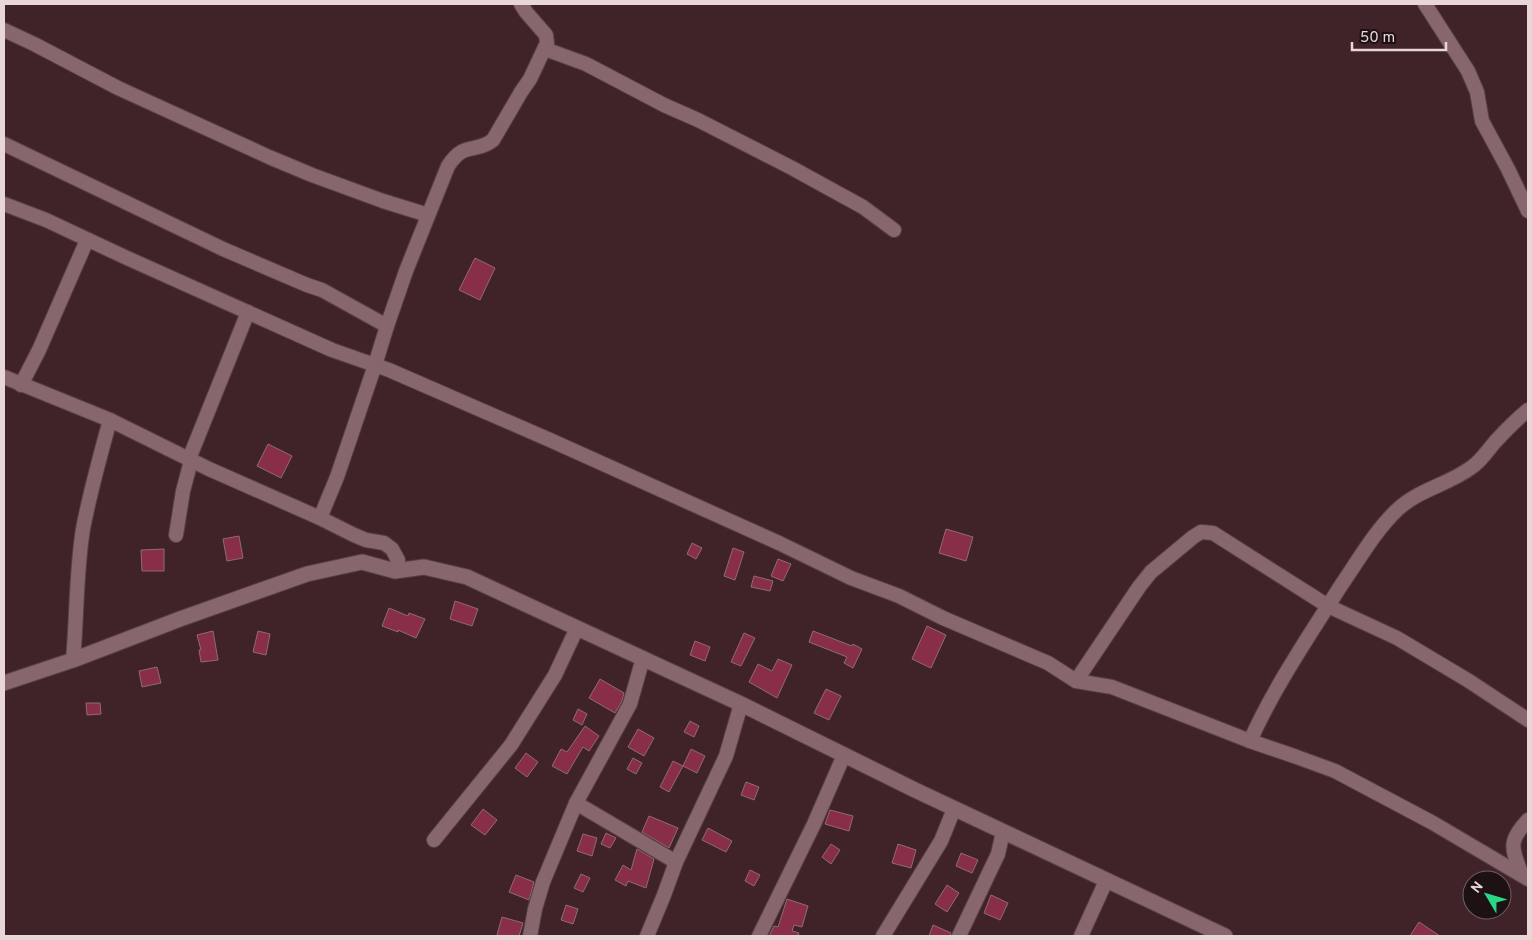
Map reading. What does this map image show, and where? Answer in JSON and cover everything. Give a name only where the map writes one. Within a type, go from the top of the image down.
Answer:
[{"type":"main road","points":[[4,683],[73,660],[180,619],[307,574],[362,562],[395,571],[424,567],[466,577],[643,658],[1215,934]]},
{"type":"street","points":[[320,518],[337,477],[406,271],[443,178],[457,154],[488,144],[493,140],[530,79],[545,49],[547,43],[546,35],[534,23],[521,4]]},
{"type":"street","points":[[1425,4],[1468,71],[1477,92],[1482,121],[1528,211]]},
{"type":"street","points":[[4,30],[118,88],[269,157],[312,175],[428,216]]},
{"type":"street","points":[[545,49],[586,64],[792,168],[864,207],[894,230]]},
{"type":"street","points":[[4,144],[223,249],[328,292],[387,326]]},
{"type":"street","points":[[5,208],[46,220],[332,350],[375,365],[649,484],[851,578],[899,596],[950,622],[1048,663],[1076,681],[1112,687],[1250,741],[1335,771],[1433,823],[1525,877]]},
{"type":"street","points":[[21,385],[39,350],[87,240]]},
{"type":"street","points":[[176,535],[183,491],[191,461],[189,459],[248,312]]},
{"type":"street","points":[[4,377],[110,420],[189,459],[354,535],[366,540],[384,543],[392,549],[398,560],[395,571]]},
{"type":"street","points":[[1250,741],[1268,704],[1306,640],[1370,542],[1394,512],[1423,491],[1444,483],[1473,467],[1510,426],[1528,410]]},
{"type":"street","points":[[73,660],[83,530],[91,490],[110,420]]},
{"type":"street","points":[[1076,681],[1139,587],[1152,572],[1201,532],[1212,533],[1328,606],[1397,638],[1469,681],[1528,720]]},
{"type":"street","points":[[434,840],[511,745],[555,675],[577,628]]},
{"type":"street","points":[[530,936],[543,882],[576,803],[630,704],[643,658]]},
{"type":"street","points":[[646,936],[676,862],[726,756],[741,704]]},
{"type":"street","points":[[759,936],[814,824],[844,755]]},
{"type":"street","points":[[576,803],[676,862]]},
{"type":"street","points":[[883,936],[941,841],[954,809]]},
{"type":"street","points":[[1525,877],[1513,852],[1513,846],[1517,835],[1528,820]]},
{"type":"street","points":[[958,936],[998,854],[1003,832]]},
{"type":"street","points":[[1081,936],[1106,881]]},
{"type":"building","points":[[475,258],[495,268],[480,300],[459,290]]},
{"type":"building","points":[[268,444],[292,456],[281,478],[257,466]]},
{"type":"building","points":[[946,529],[973,537],[966,561],[939,553]]},
{"type":"building","points":[[239,536],[243,558],[227,561],[223,539]]},
{"type":"building","points":[[692,543],[702,548],[696,559],[687,554]]},
{"type":"building","points":[[733,548],[744,552],[735,580],[724,576]]},
{"type":"building","points":[[164,549],[164,571],[142,571],[141,550]]},
{"type":"building","points":[[778,559],[791,564],[783,581],[771,576]]},
{"type":"building","points":[[754,576],[773,581],[770,591],[751,587]]},
{"type":"building","points":[[455,601],[478,609],[472,626],[450,619]]},
{"type":"building","points":[[389,608],[408,616],[409,613],[425,619],[416,638],[398,630],[398,632],[382,626]]},
{"type":"building","points":[[927,626],[946,635],[931,668],[912,659]]},
{"type":"building","points":[[213,631],[218,660],[201,662],[199,650],[201,650],[197,635]]},
{"type":"building","points":[[258,631],[270,634],[266,655],[253,652]]},
{"type":"building","points":[[813,631],[852,646],[853,644],[862,649],[853,668],[844,663],[847,657],[809,642]]},
{"type":"building","points":[[744,633],[755,638],[741,666],[731,662]]},
{"type":"building","points":[[695,641],[710,647],[705,661],[690,655]]},
{"type":"building","points":[[778,659],[792,665],[777,698],[749,682],[758,664],[772,671]]},
{"type":"building","points":[[157,667],[161,683],[142,687],[139,671]]},
{"type":"building","points":[[600,679],[624,693],[615,713],[589,698]]},
{"type":"building","points":[[826,689],[841,696],[829,720],[814,713]]},
{"type":"building","points":[[86,703],[100,703],[101,714],[87,715]]},
{"type":"building","points":[[578,709],[587,714],[582,725],[573,720]]},
{"type":"building","points":[[690,721],[699,726],[694,737],[684,732]]},
{"type":"building","points":[[585,726],[599,736],[589,751],[583,747],[567,774],[552,766],[561,749],[567,752]]},
{"type":"building","points":[[638,729],[654,738],[644,756],[628,747]]},
{"type":"building","points":[[691,749],[705,756],[697,773],[683,766]]},
{"type":"building","points":[[526,753],[538,762],[527,777],[515,768]]},
{"type":"building","points":[[633,758],[642,763],[636,774],[627,769]]},
{"type":"building","points":[[673,761],[683,766],[669,792],[660,787]]},
{"type":"building","points":[[746,782],[759,787],[754,800],[741,795]]},
{"type":"building","points":[[483,809],[497,820],[485,835],[471,825]]},
{"type":"building","points":[[830,810],[853,816],[849,831],[825,824]]},
{"type":"building","points":[[649,816],[678,828],[669,848],[642,832]]},
{"type":"building","points":[[708,828],[732,841],[726,852],[702,840]]},
{"type":"building","points":[[606,833],[616,838],[610,848],[601,844]]},
{"type":"building","points":[[583,834],[597,838],[592,856],[577,851]]},
{"type":"building","points":[[831,844],[840,850],[831,864],[822,857]]},
{"type":"building","points":[[898,844],[916,850],[911,868],[892,863]]},
{"type":"building","points":[[637,849],[654,859],[646,888],[628,881],[626,886],[615,880],[623,865],[631,870]]},
{"type":"building","points":[[961,853],[978,860],[972,873],[956,866]]},
{"type":"building","points":[[750,870],[760,875],[754,886],[745,881]]},
{"type":"building","points":[[581,874],[590,878],[583,892],[574,888]]},
{"type":"building","points":[[516,875],[534,882],[529,900],[509,892]]},
{"type":"building","points":[[947,885],[959,893],[947,912],[935,904]]},
{"type":"building","points":[[991,895],[1008,903],[1000,920],[984,913]]},
{"type":"building","points":[[787,899],[808,906],[802,927],[794,925],[792,931],[799,933],[798,936],[769,936],[774,926],[778,927]]},
{"type":"building","points":[[566,905],[578,909],[573,924],[561,920]]},
{"type":"building","points":[[502,917],[523,923],[519,936],[497,935]]},
{"type":"building","points":[[1419,922],[1440,936],[1410,936]]},
{"type":"building","points":[[933,925],[951,933],[950,936],[929,936]]}]
